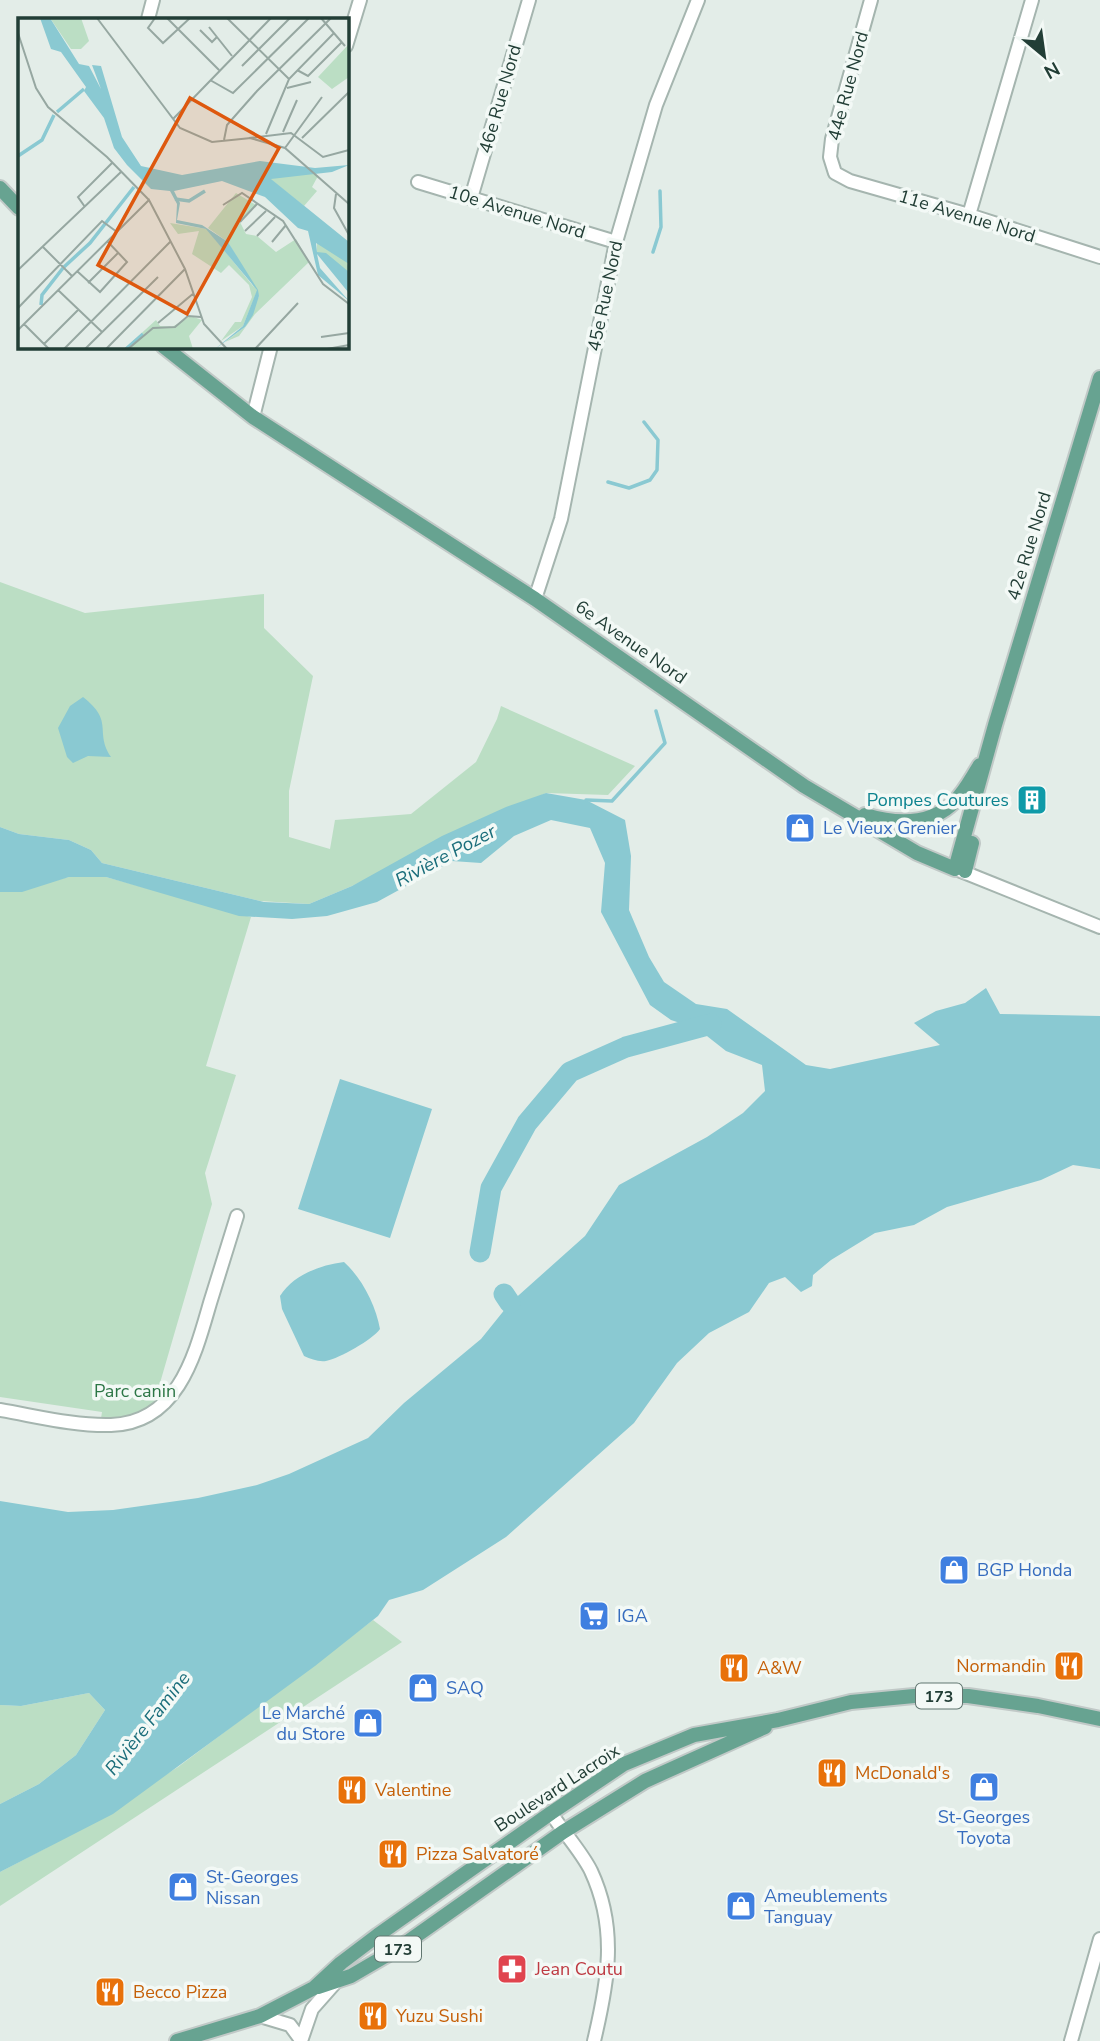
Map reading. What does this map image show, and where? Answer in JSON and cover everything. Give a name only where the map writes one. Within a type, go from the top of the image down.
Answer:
[{"type":"main road","points":[[0,188],[18,207]]},
{"type":"main road","name":"6e Avenue Nord","points":[[166,348],[253,418],[535,599],[804,786],[917,853],[960,870]]},
{"type":"main road","name":"42e Rue Nord","points":[[839,808],[880,820],[921,821],[953,803],[981,763],[1096,406],[1100,378]]},
{"type":"main road","name":"42e Rue Nord","points":[[960,870],[995,724]]},
{"type":"main road","name":"Boulevard Lacroix","points":[[314,1988],[341,1963],[389,1927],[624,1764],[694,1735],[778,1720],[851,1702],[914,1696],[968,1696],[1100,1719]]},
{"type":"main road","name":"Boulevard Lacroix","points":[[177,2041],[260,2016],[314,1988],[351,1976],[399,1948],[564,1832],[645,1781],[778,1720]]},
{"type":"street","points":[[148,18],[153,0]]},
{"type":"street","points":[[348,39],[360,0]]},
{"type":"street","name":"46e Rue Nord","points":[[471,198],[529,0]]},
{"type":"street","name":"45e Rue Nord","points":[[535,599],[561,519],[616,242],[656,105],[698,0]]},
{"type":"street","name":"44e Rue Nord","points":[[835,173],[830,157],[832,139],[871,0]]},
{"type":"street","points":[[969,215],[1032,0]]},
{"type":"street","name":"11e Avenue Nord","points":[[835,173],[850,181],[1100,257]]},
{"type":"street","name":"10e Avenue Nord","points":[[418,182],[616,242]]},
{"type":"street","points":[[253,418],[270,348]]},
{"type":"street","name":"6e Avenue Nord","points":[[960,870],[1100,927]]},
{"type":"street","points":[[0,1410],[83,1424],[113,1425],[155,1411],[170,1398],[188,1371],[237,1216]]},
{"type":"street","points":[[551,1813],[590,1869],[600,1895],[610,1936],[606,1984],[594,2041]]},
{"type":"street","points":[[1071,2041],[1100,1939]]},
{"type":"street","points":[[301,2041],[312,2009],[334,1983]]},
{"type":"street","points":[[260,2016],[290,2025],[301,2041]]},
{"type":"green space","points":[[0,582],[85,613],[264,594],[264,628],[313,676],[289,791],[289,837],[330,849],[335,820],[411,814],[476,762],[501,706],[635,766],[608,795],[546,793],[309,904],[260,901],[102,863],[91,850],[69,840],[19,834],[0,827]]},
{"type":"green space","name":"Parc canin","points":[[69,877],[106,877],[251,917],[206,1066],[236,1075],[205,1173],[212,1204],[160,1383],[170,1398],[155,1411],[100,1425],[102,1412],[0,1397],[0,891]]},
{"type":"green space","points":[[373,1620],[402,1642],[0,1906],[0,1872],[46,1848],[178,1767]]},
{"type":"green space","points":[[89,1693],[105,1710],[76,1755],[39,1784],[0,1804],[0,1705],[21,1706]]},
{"type":"water","points":[[83,697],[98,713],[106,748],[111,757],[88,756],[73,763],[67,757],[58,728],[70,706]]},
{"type":"water","points":[[546,793],[586,800],[625,820],[631,856],[629,910],[649,957],[664,982],[696,1004],[727,1009],[806,1065],[830,1069],[940,1045],[914,1023],[936,1011],[965,1003],[986,988],[1000,1014],[1100,1016],[1100,1169],[1073,1165],[1041,1180],[947,1207],[914,1225],[875,1233],[831,1260],[813,1275],[812,1286],[801,1292],[785,1277],[769,1283],[749,1312],[709,1333],[677,1363],[634,1423],[506,1537],[423,1590],[389,1600],[378,1616],[315,1666],[113,1814],[0,1872],[0,1804],[39,1784],[76,1755],[105,1710],[89,1693],[21,1706],[0,1705],[0,1501],[68,1512],[113,1510],[198,1498],[257,1485],[289,1474],[368,1438],[404,1403],[481,1339],[510,1303],[585,1236],[619,1185],[707,1137],[743,1113],[765,1091],[762,1065],[726,1051],[698,1029],[671,1020],[650,1005],[601,912],[605,863],[590,828],[551,820],[514,836],[481,863],[452,861],[377,902],[327,916],[292,919],[239,916],[106,877],[69,877],[22,892],[0,892],[0,827],[19,834],[69,840],[91,850],[102,863],[264,902],[309,904],[352,886],[442,836],[506,807]]},
{"type":"water","points":[[340,1079],[432,1109],[390,1238],[298,1209]]},
{"type":"water","points":[[344,1262],[367,1293],[380,1329],[363,1343],[326,1361],[304,1356],[282,1309],[280,1296],[292,1282],[308,1272]]},
{"type":"waterway","points":[[653,252],[661,227],[660,191]]},
{"type":"waterway","points":[[608,482],[629,488],[650,480],[657,470],[658,440],[644,422]]},
{"type":"waterway","points":[[586,800],[612,801],[665,743],[656,711]]},
{"type":"waterway","points":[[480,1252],[491,1188],[527,1123],[570,1072],[626,1047],[711,1024]]},
{"type":"waterway","points":[[504,1294],[510,1303]]},
{"type":"place","name":"Pompes Coutures","points":[[1032,800]]},
{"type":"place","name":"Le Vieux Grenier","points":[[800,828]]},
{"type":"place","name":"BGP Honda","points":[[954,1570]]},
{"type":"place","name":"IGA","points":[[594,1616]]},
{"type":"place","name":"Normandin","points":[[1069,1666]]},
{"type":"place","name":"A&W","points":[[734,1668]]},
{"type":"place","name":"SAQ","points":[[423,1688]]},
{"type":"place","name":"Le Marché du Store","points":[[368,1723]]},
{"type":"place","name":"McDonald's","points":[[832,1773]]},
{"type":"place","name":"St-Georges Toyota","points":[[984,1787]]},
{"type":"place","name":"Valentine","points":[[352,1790]]},
{"type":"place","name":"Pizza Salvatoré","points":[[393,1854]]},
{"type":"place","name":"St-Georges Nissan","points":[[183,1887]]},
{"type":"place","name":"Ameublements Tanguay","points":[[741,1906]]},
{"type":"place","name":"Jean Coutu","points":[[512,1969]]},
{"type":"place","name":"Becco Pizza","points":[[110,1992]]},
{"type":"place","name":"Yuzu Sushi","points":[[373,2016]]},
{"type":"water label","name":"Rivière Pozer","points":[[445,855]]},
{"type":"water label","name":"Rivière Famine","points":[[147,1723]]}]
